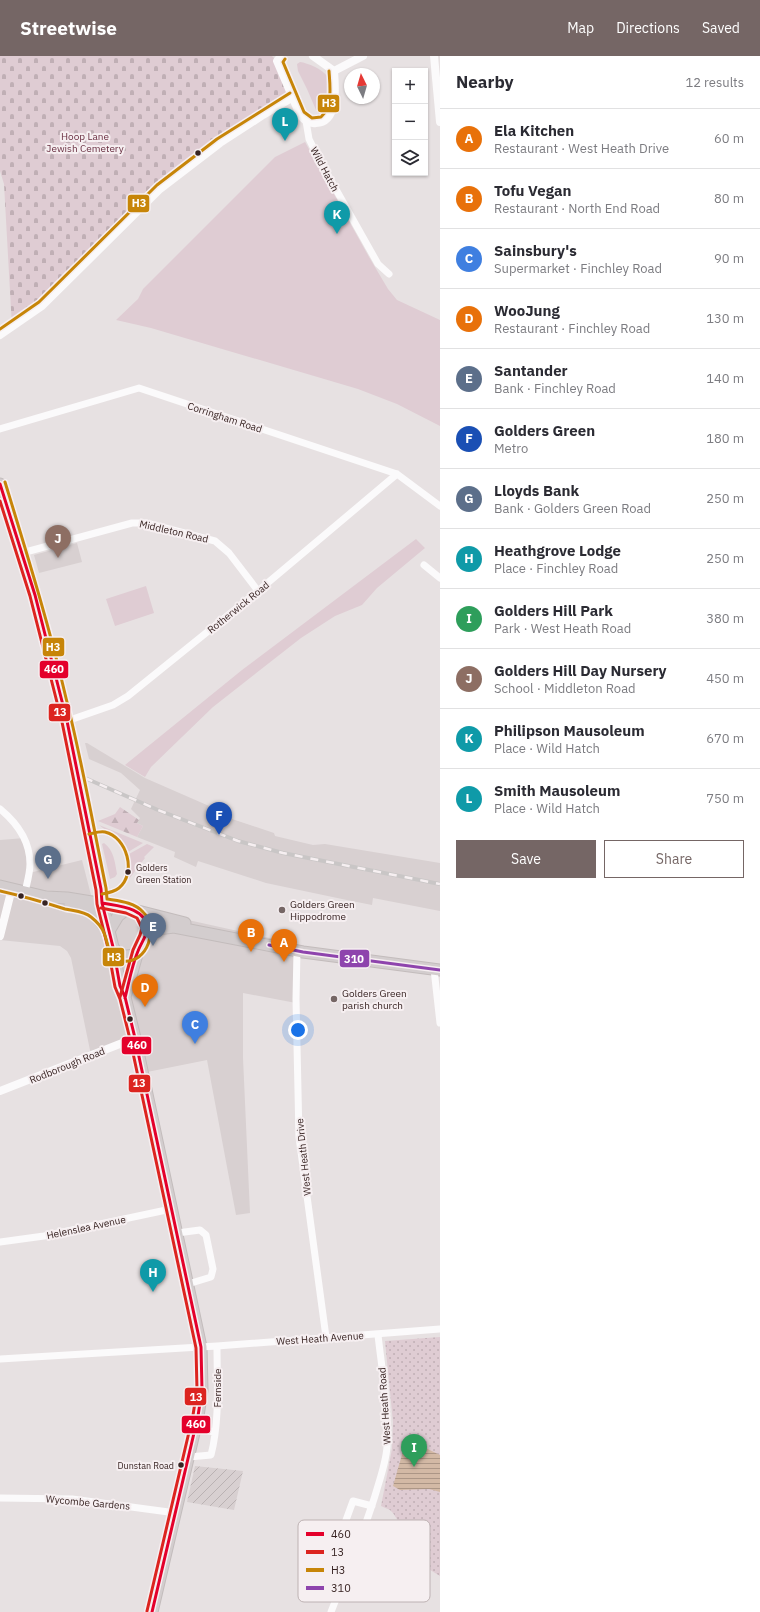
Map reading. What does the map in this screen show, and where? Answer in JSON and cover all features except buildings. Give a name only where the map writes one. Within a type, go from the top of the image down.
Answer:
[{"type":"main road","points":[[0,484],[22,553],[67,721],[101,889],[102,903],[120,986],[125,996],[135,1038],[201,1347],[202,1390],[196,1429],[152,1612]]},
{"type":"main road","points":[[0,886],[55,899],[92,911],[109,931]]},
{"type":"main road","points":[[55,899],[67,898],[128,908],[238,938]]},
{"type":"main road","points":[[109,931],[118,916],[128,908]]},
{"type":"main road","points":[[125,996],[138,951],[145,937],[147,928],[145,921],[140,914],[128,908]]},
{"type":"main road","points":[[145,937],[152,932],[163,928],[174,927],[297,950],[437,970]]},
{"type":"main road","points":[[112,948],[116,953],[122,956],[128,956],[138,951]]},
{"type":"street","points":[[313,56],[334,71]]},
{"type":"street","points":[[334,71],[363,56]]},
{"type":"street","points":[[434,56],[440,122]]},
{"type":"street","points":[[277,58],[300,115],[306,121],[320,123],[333,111],[335,94],[334,71]]},
{"type":"street","points":[[0,335],[42,306],[160,189],[220,144],[293,97]]},
{"type":"street","name":"Wild Hatch","points":[[306,121],[309,139],[320,161],[378,264],[389,274]]},
{"type":"street","name":"Corringham Road","points":[[0,429],[138,388],[397,474],[440,506]]},
{"type":"street","name":"Rotherwick Road","points":[[67,721],[113,705],[128,696],[258,591],[397,474]]},
{"type":"street","name":"Middleton Road","points":[[22,553],[132,523],[146,522],[215,541],[229,553],[258,591]]},
{"type":"street","points":[[424,566],[440,578]]},
{"type":"street","points":[[0,809],[16,824],[29,851],[30,865],[25,892]]},
{"type":"street","points":[[0,936],[12,888]]},
{"type":"street","name":"West Heath Drive","points":[[297,950],[296,999],[299,1137],[326,1337]]},
{"type":"street","points":[[437,970],[440,1023]]},
{"type":"street","name":"Rodborough Road","points":[[0,1092],[135,1038]]},
{"type":"street","name":"Helenslea Avenue","points":[[0,1242],[44,1236],[171,1209]]},
{"type":"street","points":[[177,1233],[200,1230],[206,1235],[208,1242],[213,1269],[211,1277],[188,1284]]},
{"type":"street","name":"West Heath Avenue","points":[[201,1347],[326,1337],[378,1335],[440,1329]]},
{"type":"street","name":"West Heath Road","points":[[367,1520],[383,1467],[387,1448],[378,1335]]},
{"type":"street","name":"Fernside","points":[[189,1457],[211,1455],[218,1410],[217,1346]]},
{"type":"street","points":[[0,1359],[201,1347]]},
{"type":"street","points":[[196,1429],[215,1432]]},
{"type":"street","name":"Wycombe Gardens","points":[[0,1498],[72,1499],[176,1513]]},
{"type":"street","points":[[346,1520],[353,1501],[372,1506]]},
{"type":"street","name":"West Heath Road","points":[[331,1612],[335,1602]]},
{"type":"shaded area","points":[[77,543],[82,562],[39,573],[34,555]]},
{"type":"shaded area","points":[[85,743],[145,778],[216,809],[214,813],[274,833],[275,836],[313,845],[325,844],[440,863],[440,911],[373,898],[372,905],[342,899],[266,883],[198,861],[196,867],[174,857],[175,852],[137,837],[143,826],[137,823],[140,818],[131,809],[140,790],[121,773],[89,759]]},
{"type":"shaded area","points":[[25,838],[29,873],[82,860],[91,895],[152,912],[297,944],[296,1003],[243,993],[243,1058],[250,1213],[236,1215],[207,1060],[142,1073],[135,1038],[91,1055],[71,958],[67,951],[60,946],[0,940],[0,840]]},
{"type":"shaded area","points":[[413,1442],[440,1455],[440,1492],[429,1489],[400,1490],[393,1486],[403,1451],[408,1443]]},
{"type":"shaded area","points":[[195,1466],[243,1471],[234,1510],[187,1502]]},
{"type":"green space","name":"Hoop Lane Jewish Cemetery","points":[[0,56],[272,56],[277,61],[293,97],[160,189],[82,268],[12,327],[4,184],[0,171]]},
{"type":"green space","points":[[300,62],[315,67],[327,76],[326,100],[319,110],[316,110],[298,71],[297,64]]},
{"type":"green space","points":[[305,142],[388,289],[397,300],[440,320],[440,426],[397,404],[358,389],[151,328],[116,320],[138,299],[143,289],[275,157]]},
{"type":"green space","points":[[416,539],[425,548],[377,588],[362,605],[335,616],[301,638],[213,707],[151,767],[145,777],[125,765],[242,670]]},
{"type":"green space","points":[[146,586],[154,613],[115,626],[106,599]]},
{"type":"green space","points":[[120,807],[139,820],[137,823],[143,826],[137,837],[98,821],[115,814]]},
{"type":"green space","points":[[99,825],[143,843],[128,852],[124,843]]},
{"type":"green space","points":[[104,843],[110,849],[115,861],[117,874],[115,877],[110,879],[102,844]]},
{"type":"green space","points":[[147,844],[154,847],[144,857],[145,858],[129,879],[129,854]]},
{"type":"green space","points":[[440,1337],[440,1576],[430,1570],[430,1520],[398,1520],[390,1510],[381,1506],[392,1449],[393,1422],[385,1341]]},
{"type":"railway","points":[[85,778],[158,810],[238,841],[283,853],[440,884]]},
{"type":"transit line","name":"H3","points":[[285,59],[283,62],[304,112],[312,118],[321,117],[329,102],[329,71]]},
{"type":"transit line","name":"H3","points":[[0,329],[39,302],[157,185],[217,139],[290,93]]},
{"type":"transit line","name":"H3","points":[[0,891],[65,909],[82,912],[88,915],[97,922],[102,929],[111,954],[118,960],[132,960],[139,957],[145,951],[150,935],[150,926],[148,919],[143,912],[131,904],[107,899],[72,722],[37,590],[5,482]]},
{"type":"transit line","name":"460","points":[[0,484],[35,595],[67,721],[101,889],[102,903],[113,947],[120,986],[125,997],[135,1038],[201,1347],[202,1390],[198,1416],[152,1612]]},
{"type":"transit line","name":"13","points":[[0,501],[30,596],[62,722],[96,890],[97,904],[108,948],[115,987],[120,999],[130,1039],[196,1348],[197,1390],[193,1415],[147,1611]]},
{"type":"transit line","name":"H3","points":[[89,834],[105,832],[113,835],[124,848],[127,856],[128,874],[124,881],[119,888],[109,893],[102,894]]},
{"type":"transit line","name":"460","points":[[102,903],[123,907],[136,912],[142,916],[147,928],[146,934],[134,962],[125,998]]},
{"type":"transit line","name":"13","points":[[101,908],[126,913],[137,918],[142,928],[133,950],[120,997]]},
{"type":"transit line","name":"310","points":[[269,945],[303,952],[440,970]]},
{"type":"place","name":"Smith Mausoleum","points":[[285,141]]},
{"type":"place","name":"Philipson Mausoleum","points":[[337,234]]},
{"type":"place","name":"Golders Hill Day Nursery","points":[[58,558]]},
{"type":"place","name":"Golders Green","points":[[219,835]]},
{"type":"place","name":"Golders Green Station","points":[[128,872]]},
{"type":"place","name":"Lloyds Bank","points":[[48,879]]},
{"type":"place","name":"Golders Green Hippodrome","points":[[282,910]]},
{"type":"place","name":"Santander","points":[[153,946]]},
{"type":"place","name":"Tofu Vegan","points":[[251,952]]},
{"type":"place","name":"Ela Kitchen","points":[[284,962]]},
{"type":"place","name":"Golders Green parish church","points":[[334,999]]},
{"type":"place","name":"WooJung","points":[[145,1007]]},
{"type":"place","name":"Sainsbury's","points":[[195,1044]]},
{"type":"place","name":"Heathgrove Lodge","points":[[153,1292]]},
{"type":"place","name":"Dunstan Road","points":[[181,1465]]},
{"type":"place","name":"Golders Hill Park","points":[[414,1467]]}]
